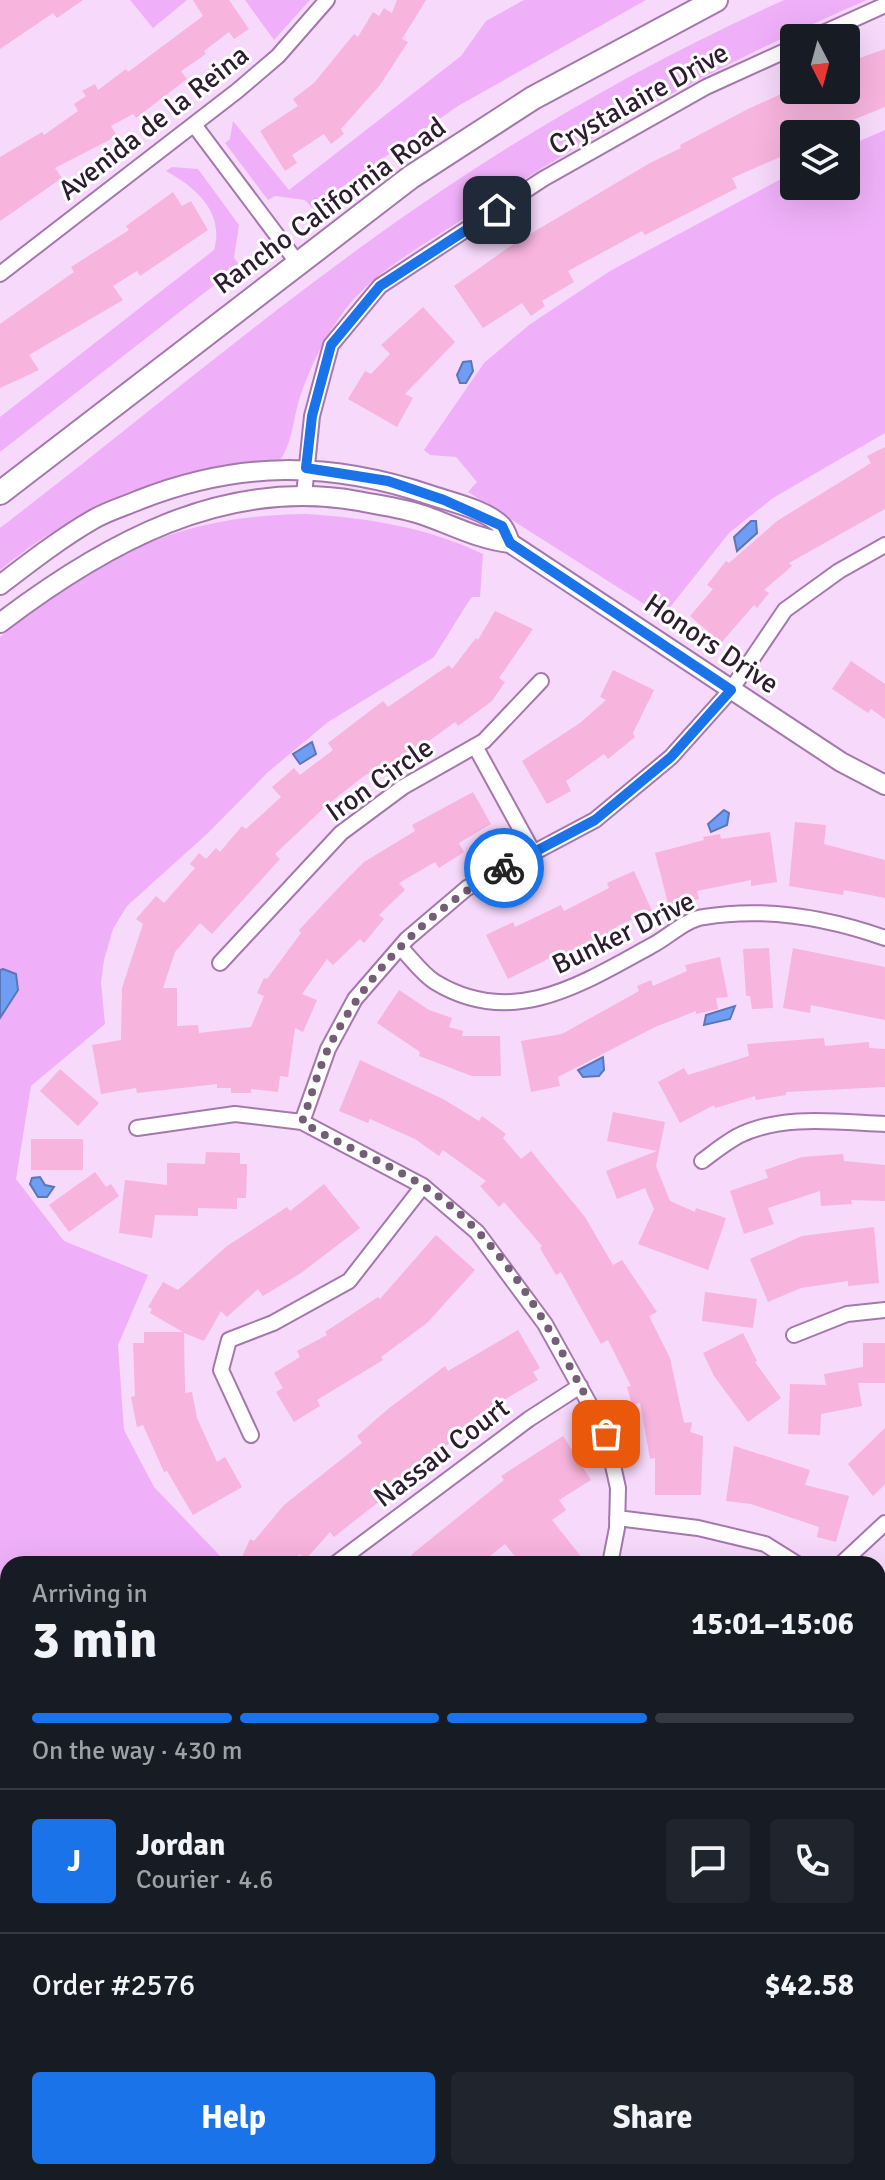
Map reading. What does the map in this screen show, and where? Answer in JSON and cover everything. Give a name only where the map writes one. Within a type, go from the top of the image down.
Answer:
[{"type":"main road","name":"Rancho California Road","points":[[0,493],[411,177],[533,98],[716,0]]},
{"type":"street","name":"Avenida de la Reina","points":[[0,274],[195,126],[278,56],[327,0]]},
{"type":"street","points":[[843,24],[885,5]]},
{"type":"street","name":"Crystalaire Drive","points":[[304,495],[312,416],[331,345],[380,286],[543,179],[706,87],[780,53]]},
{"type":"street","points":[[195,126],[297,262]]},
{"type":"street","name":"Honors Drive","points":[[0,585],[48,548],[97,517],[166,490],[232,473],[306,468],[388,481],[444,500],[502,526],[510,543]]},
{"type":"street","name":"Honors Drive","points":[[0,623],[72,570],[146,531],[217,506],[304,495],[419,513],[494,541],[510,543],[841,762],[885,785]]},
{"type":"street","points":[[302,1122],[328,1049],[355,999],[400,947],[467,888],[595,820],[671,757],[731,690],[785,610],[839,571],[885,545]]},
{"type":"street","name":"Iron Circle","points":[[220,963],[341,833],[403,787],[475,746],[541,681]]},
{"type":"street","points":[[475,746],[533,852]]},
{"type":"street","name":"Bunker Drive","points":[[400,947],[432,981],[482,1003],[524,1002],[567,990],[701,917],[760,914],[820,918],[885,938]]},
{"type":"street","points":[[137,1128],[235,1114],[302,1122],[423,1186],[477,1232],[522,1289],[606,1434],[618,1488],[611,1556]]},
{"type":"street","points":[[702,1161],[738,1136],[774,1124],[822,1121],[885,1124]]},
{"type":"street","points":[[251,1435],[221,1370],[229,1340],[273,1323],[349,1281],[423,1186]]},
{"type":"street","points":[[794,1335],[847,1314],[885,1310]]},
{"type":"street","name":"Nassau Court","points":[[346,1556],[529,1419],[580,1386]]},
{"type":"street","points":[[617,1518],[698,1528],[765,1544],[784,1556]]},
{"type":"street","points":[[850,1556],[885,1523]]},
{"type":"shaded area","points":[[130,0],[187,0],[153,28]]},
{"type":"shaded area","points":[[245,0],[310,0],[274,40]]},
{"type":"shaded area","points":[[524,0],[646,0],[458,106],[312,208],[305,200],[275,196],[268,200],[225,143],[230,139],[233,121],[289,190],[461,56],[486,21]]},
{"type":"shaded area","points":[[784,0],[867,0],[812,24],[780,24],[780,39],[660,100],[560,157],[384,272],[344,311],[324,342],[304,386],[290,438],[280,460],[182,477],[133,492],[63,526],[0,570],[0,528],[339,263],[495,156],[576,107],[700,40]]},
{"type":"shaded area","points":[[885,130],[885,433],[773,498],[729,533],[663,616],[468,492],[477,482],[456,457],[430,455],[424,450],[484,363],[529,325],[610,271],[780,180],[780,200],[860,200],[860,141]]},
{"type":"shaded area","points":[[172,167],[198,169],[239,225],[234,258],[240,265],[0,452],[0,417],[214,250],[216,236],[211,213],[197,193],[166,171]]},
{"type":"shaded area","points":[[306,514],[374,521],[440,537],[483,554],[480,597],[472,597],[434,657],[328,722],[267,773],[208,833],[127,906],[113,929],[104,960],[101,982],[105,1024],[31,1086],[16,1179],[64,1241],[148,1275],[118,1345],[124,1430],[154,1487],[220,1556],[0,1556],[0,637],[106,563],[178,532],[217,523]]},
{"type":"water","points":[[471,361],[473,371],[466,383],[460,383],[457,375],[463,362]]},
{"type":"water","points":[[751,521],[756,521],[757,533],[737,551],[734,537]]},
{"type":"water","points":[[312,742],[316,754],[300,764],[293,754]]},
{"type":"water","points":[[724,810],[729,813],[727,825],[711,832],[708,824]]},
{"type":"water","points":[[0,970],[16,974],[18,990],[0,1018]]},
{"type":"water","points":[[735,1006],[730,1019],[704,1025],[706,1015]]},
{"type":"water","points":[[603,1057],[604,1070],[599,1076],[583,1077],[578,1070]]},
{"type":"water","points":[[40,1177],[45,1185],[54,1187],[47,1197],[38,1197],[30,1184],[32,1178]]},
{"type":"building","points":[[0,0],[83,0],[57,18],[53,13],[0,49]]},
{"type":"building","points":[[193,0],[229,0],[249,29],[234,39],[229,32],[204,51],[206,54],[181,71],[187,79],[136,118],[133,114],[111,126],[117,136],[55,168],[62,178],[0,221],[0,157],[42,132],[44,135],[78,111],[74,104],[86,96],[82,91],[95,84],[98,90],[126,69],[128,72],[203,16]]},
{"type":"building","points":[[397,0],[426,0],[402,39],[408,42],[380,85],[341,129],[344,134],[331,144],[324,134],[292,155],[297,163],[285,171],[260,131],[298,106],[293,99],[314,83],[354,34],[358,37],[373,12],[379,16],[384,8],[392,13]]},
{"type":"building","points":[[885,49],[885,107],[853,120],[780,120],[780,157],[732,178],[737,188],[645,235],[642,231],[568,271],[574,282],[542,301],[545,306],[531,316],[522,303],[483,328],[454,286],[515,243],[681,148],[680,145],[780,95],[780,104],[860,104],[860,58]]},
{"type":"building","points":[[173,192],[182,206],[191,201],[208,230],[140,276],[137,271],[113,286],[123,300],[29,355],[39,370],[0,388],[0,324],[74,272],[71,267],[129,230],[126,226]]},
{"type":"building","points":[[423,307],[455,342],[405,394],[413,398],[397,427],[348,399],[365,371],[371,374],[390,354],[381,345]]},
{"type":"building","points":[[885,447],[885,509],[789,563],[792,566],[764,590],[769,593],[757,608],[754,605],[721,643],[690,616],[713,589],[707,585],[726,561],[729,563],[777,521],[871,463],[867,456]]},
{"type":"building","points":[[495,611],[533,629],[499,678],[505,682],[492,701],[458,726],[455,722],[422,746],[420,744],[389,765],[387,762],[364,776],[327,805],[275,854],[280,859],[212,934],[200,923],[175,952],[163,988],[177,988],[177,1026],[198,1025],[199,1033],[251,1027],[264,996],[257,993],[264,978],[267,979],[301,933],[299,930],[344,882],[364,862],[415,831],[412,825],[473,792],[491,824],[459,843],[464,852],[439,868],[435,862],[399,883],[405,890],[379,915],[384,919],[364,943],[360,939],[333,965],[327,959],[302,994],[317,1000],[303,1032],[295,1028],[288,1077],[280,1076],[278,1092],[251,1089],[251,1093],[231,1093],[231,1088],[217,1088],[217,1084],[137,1093],[136,1088],[101,1094],[92,1045],[121,1040],[122,988],[143,924],[136,919],[156,896],[164,903],[195,868],[190,864],[199,853],[206,859],[216,848],[220,852],[242,826],[246,829],[281,797],[272,787],[294,768],[300,775],[333,750],[328,743],[383,701],[388,707],[449,665],[452,669],[476,638],[478,640]]},
{"type":"building","points":[[851,661],[885,684],[885,719],[871,709],[868,713],[832,689]]},
{"type":"building","points":[[613,670],[654,690],[633,733],[635,737],[608,759],[604,754],[566,781],[571,791],[547,804],[522,761],[580,723],[606,700],[600,697]]},
{"type":"building","points":[[795,822],[826,825],[824,844],[885,860],[885,898],[844,890],[843,895],[789,886]]},
{"type":"building","points":[[770,832],[777,882],[751,886],[751,880],[697,891],[699,899],[669,907],[655,853],[704,840],[703,837],[720,834],[721,839]]},
{"type":"building","points":[[634,871],[652,911],[619,925],[607,934],[610,941],[561,961],[558,954],[508,979],[486,935],[513,922],[515,927],[561,905],[564,911],[609,888],[607,883]]},
{"type":"building","points":[[769,948],[773,1008],[752,1009],[750,996],[746,996],[743,949]]},
{"type":"building","points":[[793,948],[885,967],[885,1020],[811,1005],[810,1013],[783,1008]]},
{"type":"building","points":[[720,957],[728,997],[716,998],[718,1009],[696,1014],[696,1011],[655,1027],[558,1077],[560,1086],[531,1092],[521,1041],[562,1034],[639,991],[637,986],[651,980],[653,986],[687,971],[685,965]]},
{"type":"building","points":[[399,990],[429,1010],[452,1018],[449,1027],[463,1031],[462,1036],[500,1036],[501,1076],[472,1076],[419,1056],[420,1052],[377,1023]]},
{"type":"building","points":[[824,1038],[825,1046],[869,1042],[869,1048],[885,1049],[885,1087],[786,1092],[786,1095],[756,1100],[755,1096],[715,1108],[714,1105],[680,1123],[658,1082],[684,1068],[688,1075],[749,1056],[747,1044]]},
{"type":"building","points":[[360,1060],[443,1099],[479,1121],[482,1116],[506,1134],[503,1138],[521,1159],[531,1151],[585,1217],[613,1265],[622,1260],[657,1312],[649,1316],[670,1358],[684,1423],[692,1422],[690,1432],[703,1436],[701,1495],[655,1495],[655,1458],[650,1459],[640,1403],[632,1405],[627,1387],[631,1386],[608,1340],[601,1344],[561,1272],[556,1275],[540,1248],[542,1246],[504,1202],[499,1207],[480,1186],[486,1181],[443,1150],[439,1156],[415,1139],[370,1119],[368,1123],[339,1111]]},
{"type":"building","points":[[60,1069],[99,1103],[78,1126],[40,1091]]},
{"type":"building","points":[[613,1112],[665,1122],[656,1166],[670,1201],[695,1212],[696,1208],[726,1218],[708,1270],[638,1244],[654,1209],[645,1188],[617,1199],[606,1171],[657,1151],[607,1141]]},
{"type":"building","points":[[31,1139],[83,1139],[83,1170],[31,1170]]},
{"type":"building","points":[[206,1152],[240,1153],[240,1164],[247,1164],[246,1198],[237,1198],[237,1209],[198,1208],[198,1216],[155,1215],[152,1238],[119,1233],[125,1180],[167,1185],[167,1163],[205,1164]]},
{"type":"building","points":[[843,1154],[844,1161],[885,1165],[885,1201],[851,1200],[852,1204],[821,1206],[820,1191],[768,1208],[774,1224],[744,1234],[730,1191],[768,1178],[765,1170],[802,1157]]},
{"type":"building","points":[[95,1172],[106,1187],[111,1184],[119,1196],[69,1232],[49,1205]]},
{"type":"building","points":[[324,1184],[360,1228],[301,1273],[263,1296],[258,1289],[227,1317],[221,1311],[204,1341],[184,1333],[185,1393],[192,1392],[197,1418],[217,1462],[225,1457],[242,1487],[193,1515],[167,1471],[164,1472],[143,1425],[137,1427],[131,1397],[135,1396],[133,1343],[144,1343],[144,1332],[183,1332],[150,1313],[152,1309],[148,1307],[163,1282],[178,1290],[227,1246],[287,1207],[290,1211]]},
{"type":"building","points":[[874,1227],[879,1283],[848,1286],[848,1281],[801,1288],[768,1302],[750,1259],[802,1236]]},
{"type":"building","points":[[436,1235],[475,1270],[427,1323],[381,1357],[383,1360],[317,1400],[320,1406],[294,1422],[276,1392],[283,1388],[274,1373],[300,1357],[297,1351],[327,1335],[325,1332],[378,1297],[380,1299]]},
{"type":"building","points":[[705,1292],[757,1299],[753,1328],[702,1321]]},
{"type":"building","points":[[518,1330],[540,1368],[533,1372],[538,1380],[480,1414],[448,1439],[450,1443],[387,1489],[390,1493],[334,1537],[330,1532],[309,1556],[243,1556],[250,1539],[254,1541],[284,1505],[362,1443],[357,1436],[445,1366],[448,1371]]},
{"type":"building","points":[[743,1333],[755,1362],[781,1398],[748,1422],[714,1376],[703,1353]]},
{"type":"building","points":[[863,1343],[885,1343],[885,1383],[858,1383],[862,1406],[821,1414],[820,1435],[788,1434],[790,1384],[826,1385],[824,1374],[863,1367]]},
{"type":"building","points":[[885,1428],[885,1484],[873,1496],[848,1464]]},
{"type":"building","points":[[563,1436],[591,1480],[559,1500],[566,1510],[552,1520],[581,1556],[515,1556],[505,1544],[490,1556],[412,1556],[504,1480],[501,1476]]},
{"type":"building","points":[[734,1446],[810,1470],[805,1485],[849,1496],[836,1542],[817,1537],[819,1527],[751,1504],[726,1501]]},
{"type":"way so far","points":[[504,868],[467,888],[407,939],[355,999],[328,1049],[302,1122],[423,1186],[477,1232],[545,1324],[606,1434]]},
{"type":"route","points":[[497,210],[380,286],[331,345],[312,416],[306,468],[388,481],[479,513],[502,526],[510,543],[731,690],[671,757],[595,820],[504,868]]}]
